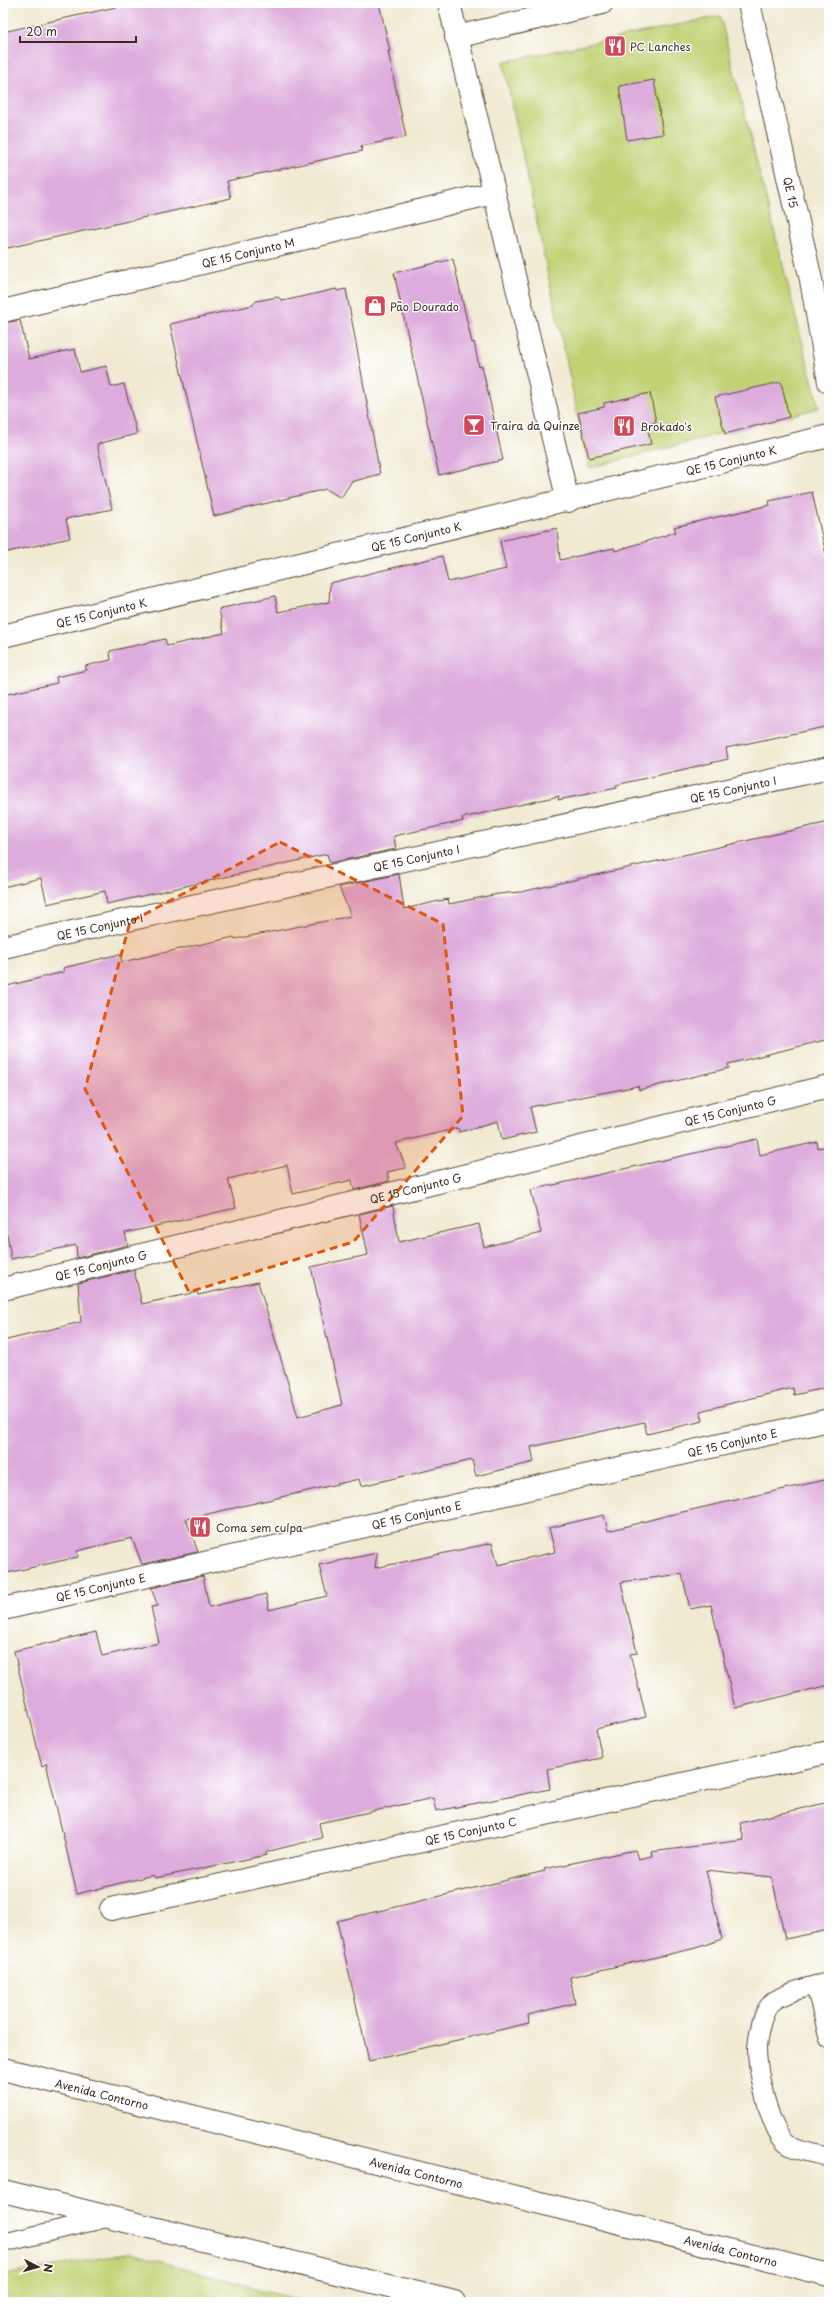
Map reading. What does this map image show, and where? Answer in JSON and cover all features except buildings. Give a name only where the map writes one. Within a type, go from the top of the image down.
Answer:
[{"type":"street","points":[[449,3],[493,193],[568,501]]},
{"type":"street","points":[[456,37],[602,3]]},
{"type":"street","name":"QE 15","points":[[749,3],[820,278],[829,382]]},
{"type":"street","name":"QE 15 Conjunto M","points":[[3,311],[493,193]]},
{"type":"street","name":"QE 15 Conjunto K","points":[[3,636],[568,501],[829,436]]},
{"type":"street","name":"QE 15 Conjunto I","points":[[3,947],[829,768]]},
{"type":"street","name":"QE 15 Conjunto G","points":[[3,1289],[829,1086]]},
{"type":"street","name":"QE 15 Conjunto E","points":[[3,1609],[829,1420]]},
{"type":"street","name":"QE 15 Conjunto C","points":[[111,1909],[829,1752]]},
{"type":"street","name":"Avenida Contorno","points":[[3,2069],[829,2275]]},
{"type":"street","points":[[3,2191],[454,2302]]},
{"type":"lane","points":[[829,2038],[822,1983],[774,2001],[767,2010],[761,2026],[757,2048],[771,2122],[778,2133],[788,2145],[829,2157]]},
{"type":"lane","points":[[3,2242],[112,2217]]},
{"type":"highlighted area","points":[[280,842],[443,924],[463,1116],[353,1242],[189,1292],[85,1089],[130,922]]},
{"type":"green space","points":[[720,16],[819,408],[589,468],[503,62]]},
{"type":"green space","points":[[131,2253],[305,2302],[3,2302],[3,2275]]},
{"type":"place","name":"PC Lanches","points":[[615,46]]},
{"type":"place","name":"Pão Dourado","points":[[375,306]]},
{"type":"place","name":"Traíra da Quinze","points":[[474,425]]},
{"type":"place","name":"Brokado's","points":[[624,426]]},
{"type":"place","name":"Coma sem culpa","points":[[200,1527]]}]
